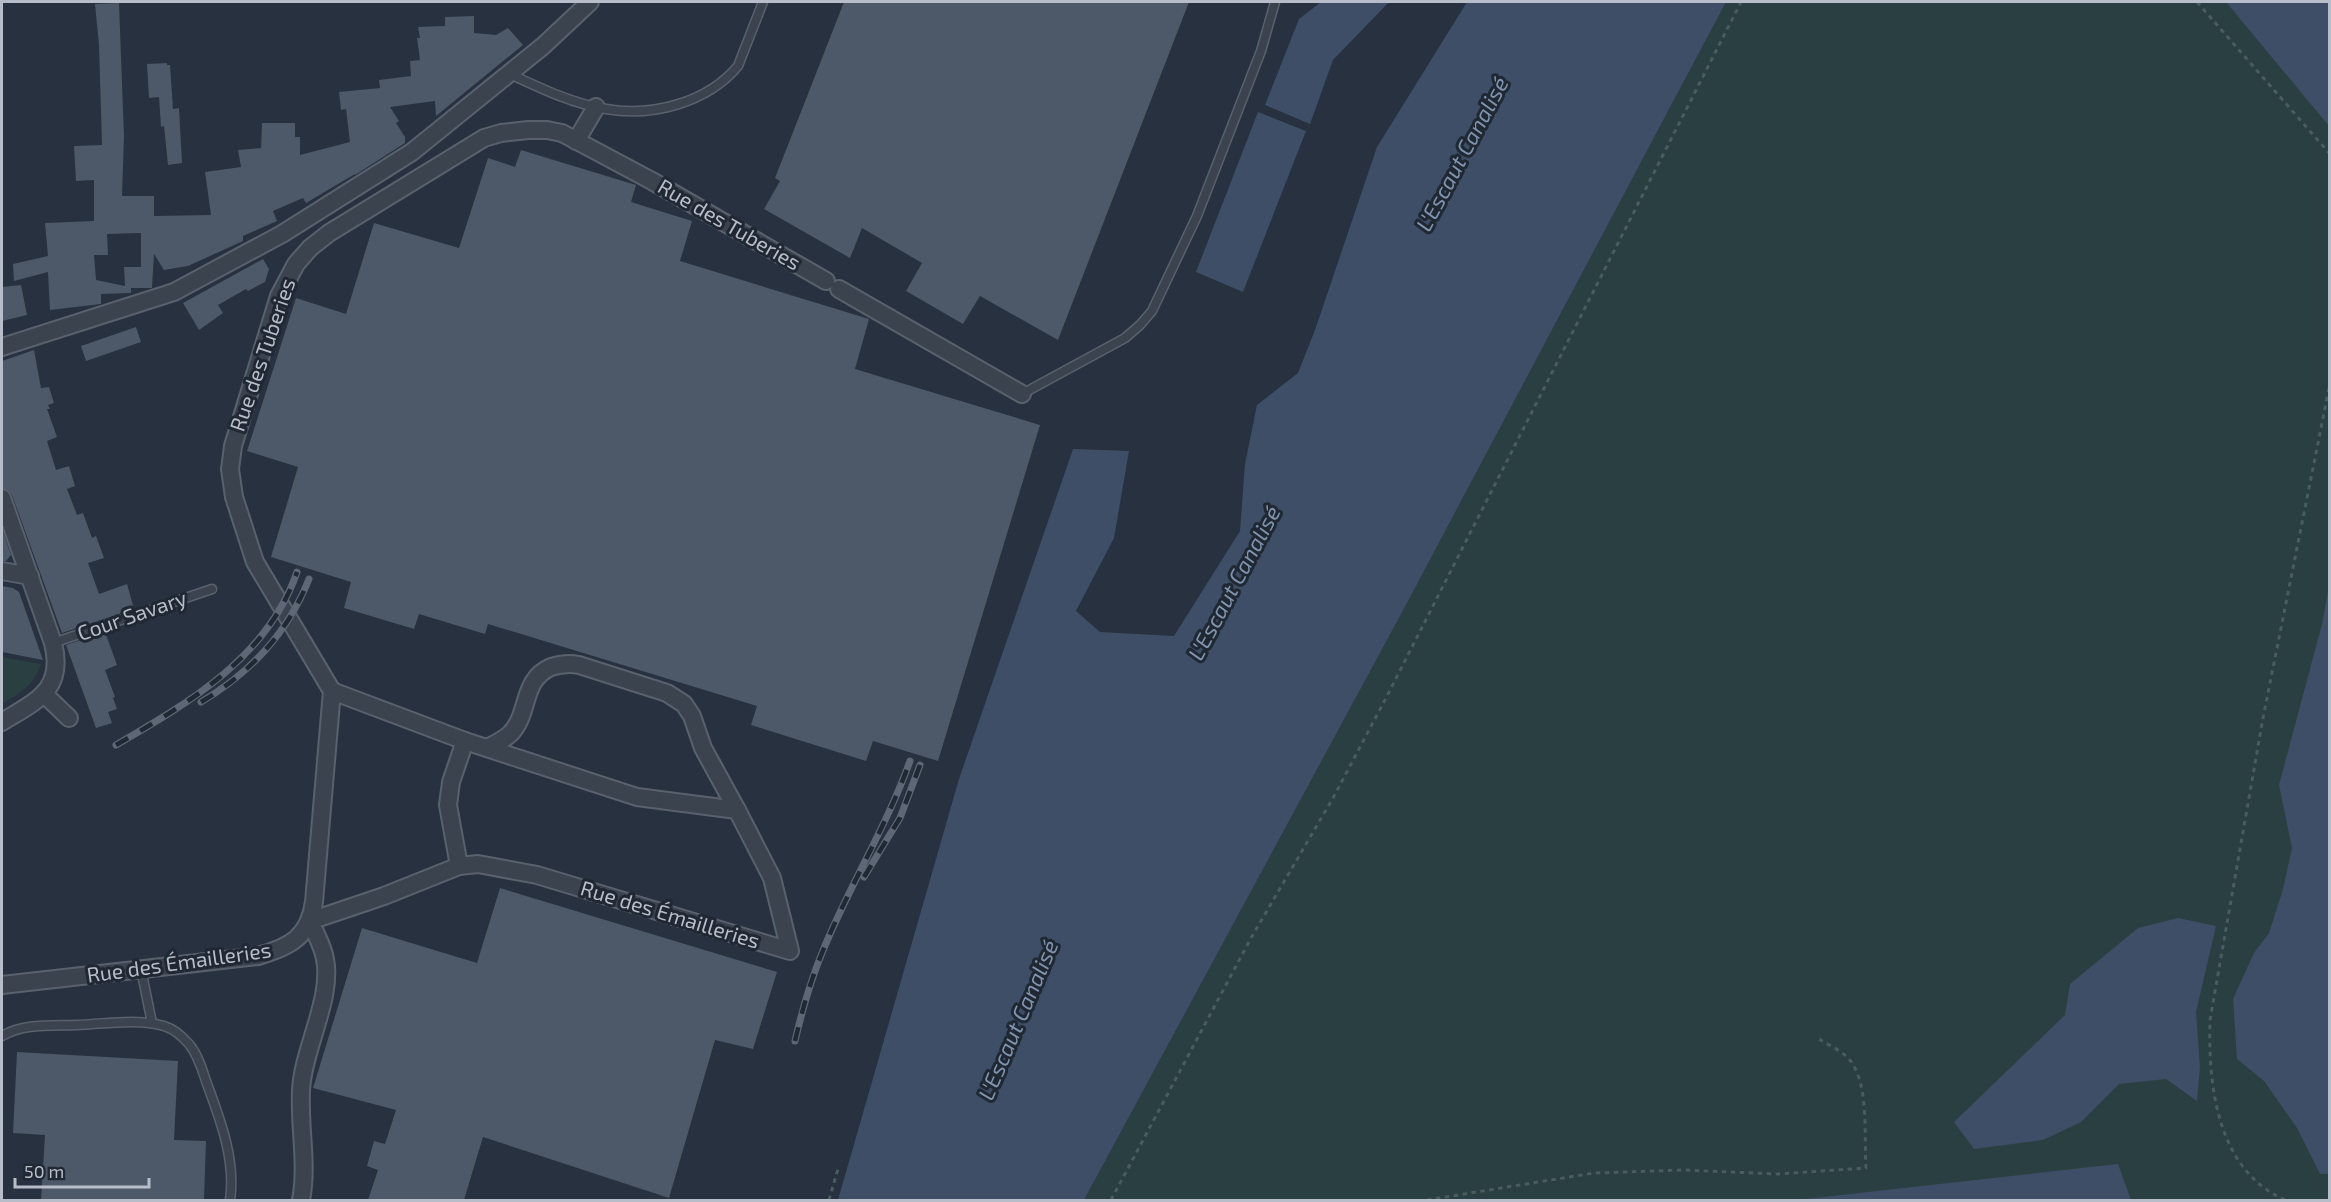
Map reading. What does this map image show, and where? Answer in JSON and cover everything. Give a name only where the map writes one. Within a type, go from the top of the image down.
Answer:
[{"type":"street","points":[[2,347],[145,302],[194,282],[282,234],[392,166],[440,131],[510,74],[590,2]]},
{"type":"street","points":[[576,141],[596,107]]},
{"type":"street","name":"Rue des Tuberies","points":[[332,691],[259,570],[239,518],[230,476],[233,446],[282,288],[296,264],[320,240],[475,143],[501,133],[539,129],[555,131],[652,181],[1022,394]]},
{"type":"street","points":[[2,498],[53,644],[56,659],[55,675],[44,694],[2,722]]},
{"type":"street","points":[[2,571],[30,576]]},
{"type":"street","points":[[487,748],[502,740],[514,729],[535,678],[555,666],[579,665],[668,693],[684,704],[692,716],[703,748],[737,810]]},
{"type":"street","points":[[301,1200],[304,1166],[300,1100],[302,1078],[324,990],[326,970],[322,949],[310,921],[315,902],[332,691],[465,741],[637,797],[737,810]]},
{"type":"street","points":[[44,694],[69,718]]},
{"type":"street","points":[[459,866],[448,805],[451,782],[465,741]]},
{"type":"street","name":"Rue des Émailleries","points":[[2,985],[245,958],[273,952],[292,943],[310,921],[384,896],[459,866],[485,864],[528,873],[790,951],[772,878],[737,810]]},
{"type":"lane","points":[[510,74],[538,87],[596,107],[623,111],[678,105],[711,90],[738,66],[764,2]]},
{"type":"lane","points":[[1022,394],[1125,338],[1152,311],[1197,216],[1261,51],[1275,2]]},
{"type":"lane","name":"Cour Savary","points":[[53,644],[212,588]]},
{"type":"lane","points":[[141,969],[152,1023]]},
{"type":"lane","points":[[2,1036],[23,1028],[152,1023],[178,1033],[190,1045],[198,1060],[215,1106],[229,1152],[232,1188],[230,1200]]},
{"type":"path","points":[[1111,1200],[1256,930],[1333,798],[1741,2]]},
{"type":"path","points":[[2197,2],[2330,154]]},
{"type":"path","points":[[2285,1200],[2252,1178],[2238,1163],[2230,1149],[2220,1120],[2212,1074],[2210,1020],[2263,718],[2330,383]]},
{"type":"path","points":[[1427,1200],[1594,1173],[1683,1170],[1778,1174],[1866,1168],[1862,1088],[1858,1074],[1845,1055],[1819,1039]]},
{"type":"path","points":[[829,1200],[838,1169]]},
{"type":"green space","points":[[1726,2],[2329,2],[2329,1200],[1084,1200],[1407,603]]},
{"type":"green space","points":[[2,657],[41,664],[30,684],[2,704]]},
{"type":"water","points":[[1321,2],[1389,2],[1333,60],[1310,124],[1265,105],[1299,19]]},
{"type":"water","name":"L'Escaut Canalisé","points":[[1467,2],[1726,2],[1407,603],[1084,1200],[838,1200],[959,779],[1073,449],[1129,451],[1114,538],[1076,611],[1100,632],[1174,636],[1240,531],[1245,464],[1257,405],[1298,373],[1315,330],[1377,147]]},
{"type":"water","points":[[2226,2],[2329,2],[2329,126]]},
{"type":"water","points":[[1258,112],[1306,131],[1243,292],[1196,272]]},
{"type":"water","points":[[2329,586],[2330,1174],[2320,1174],[2297,1128],[2264,1081],[2237,1059],[2233,999],[2254,953],[2269,933],[2283,889],[2292,848],[2279,785],[2322,624]]},
{"type":"water","points":[[2178,918],[2216,926],[2196,1012],[2200,1067],[2197,1101],[2166,1079],[2119,1084],[2081,1122],[2043,1140],[1974,1149],[1954,1122],[2065,1015],[2070,984],[2138,928]]},
{"type":"water","points":[[2118,1164],[2131,1200],[1796,1200]]},
{"type":"building","points":[[844,2],[1189,2],[1058,340],[980,296],[963,324],[906,291],[922,263],[862,228],[850,258],[764,209],[780,181],[775,178]]},
{"type":"building","points":[[119,3],[124,136],[122,196],[154,196],[154,216],[211,215],[205,172],[241,167],[238,150],[261,148],[262,123],[295,123],[295,137],[300,137],[300,155],[350,142],[346,109],[341,110],[339,92],[380,88],[379,80],[411,76],[410,61],[420,60],[418,27],[445,26],[445,17],[474,16],[474,33],[496,35],[508,28],[523,45],[436,116],[435,101],[390,107],[399,121],[396,123],[405,137],[405,143],[306,203],[303,198],[273,211],[277,221],[243,236],[243,241],[188,266],[164,270],[154,254],[152,288],[131,288],[131,293],[101,294],[101,304],[50,310],[48,272],[14,281],[13,264],[48,256],[45,223],[94,221],[94,180],[76,181],[74,146],[102,145],[99,45],[95,4]],"holes":[[[141,233],[141,267],[124,267],[125,286],[96,280],[94,255],[108,255],[107,234]]]},
{"type":"building","points":[[167,63],[170,65],[173,109],[179,108],[182,163],[168,165],[164,126],[161,127],[159,97],[149,98],[147,64]]},
{"type":"building","points":[[521,150],[636,185],[631,202],[692,221],[680,261],[869,319],[855,369],[1040,425],[938,761],[873,741],[866,761],[751,725],[757,706],[488,624],[485,634],[419,614],[414,629],[344,608],[351,582],[271,557],[298,467],[247,451],[296,298],[346,314],[374,223],[459,248],[488,158],[515,167]]},
{"type":"building","points":[[263,259],[269,269],[265,282],[248,291],[246,289],[218,305],[223,313],[199,330],[183,303]]},
{"type":"building","points":[[21,285],[27,315],[2,321],[2,287]]},
{"type":"building","points":[[136,327],[141,342],[86,361],[81,346]]},
{"type":"building","points":[[34,350],[41,388],[49,387],[54,403],[48,405],[50,409],[47,409],[57,437],[47,441],[56,470],[69,466],[75,486],[67,489],[77,515],[83,513],[92,538],[96,536],[104,558],[88,563],[99,594],[127,584],[134,609],[62,633],[12,495],[8,490],[2,488],[2,361]]},
{"type":"building","points":[[2,528],[11,555],[6,561],[2,561]]},
{"type":"building","points":[[2,586],[19,592],[43,660],[2,652]]},
{"type":"building","points":[[105,632],[117,665],[105,670],[117,709],[108,712],[112,723],[96,728],[66,645]]},
{"type":"building","points":[[500,888],[777,972],[753,1049],[715,1040],[669,1198],[483,1137],[464,1200],[368,1200],[378,1170],[367,1166],[374,1141],[385,1144],[396,1110],[313,1088],[362,928],[477,963]]},
{"type":"building","points":[[17,1052],[178,1061],[174,1140],[206,1141],[204,1200],[41,1200],[45,1135],[13,1133]]},
{"type":"railway","points":[[116,745],[198,694],[246,653],[267,629],[284,602],[297,572]]},
{"type":"railway","points":[[201,702],[236,678],[266,650],[290,617],[309,579]]},
{"type":"railway","points":[[795,1041],[822,953],[890,810],[910,761]]},
{"type":"railway","points":[[864,877],[900,818],[920,765]]}]
